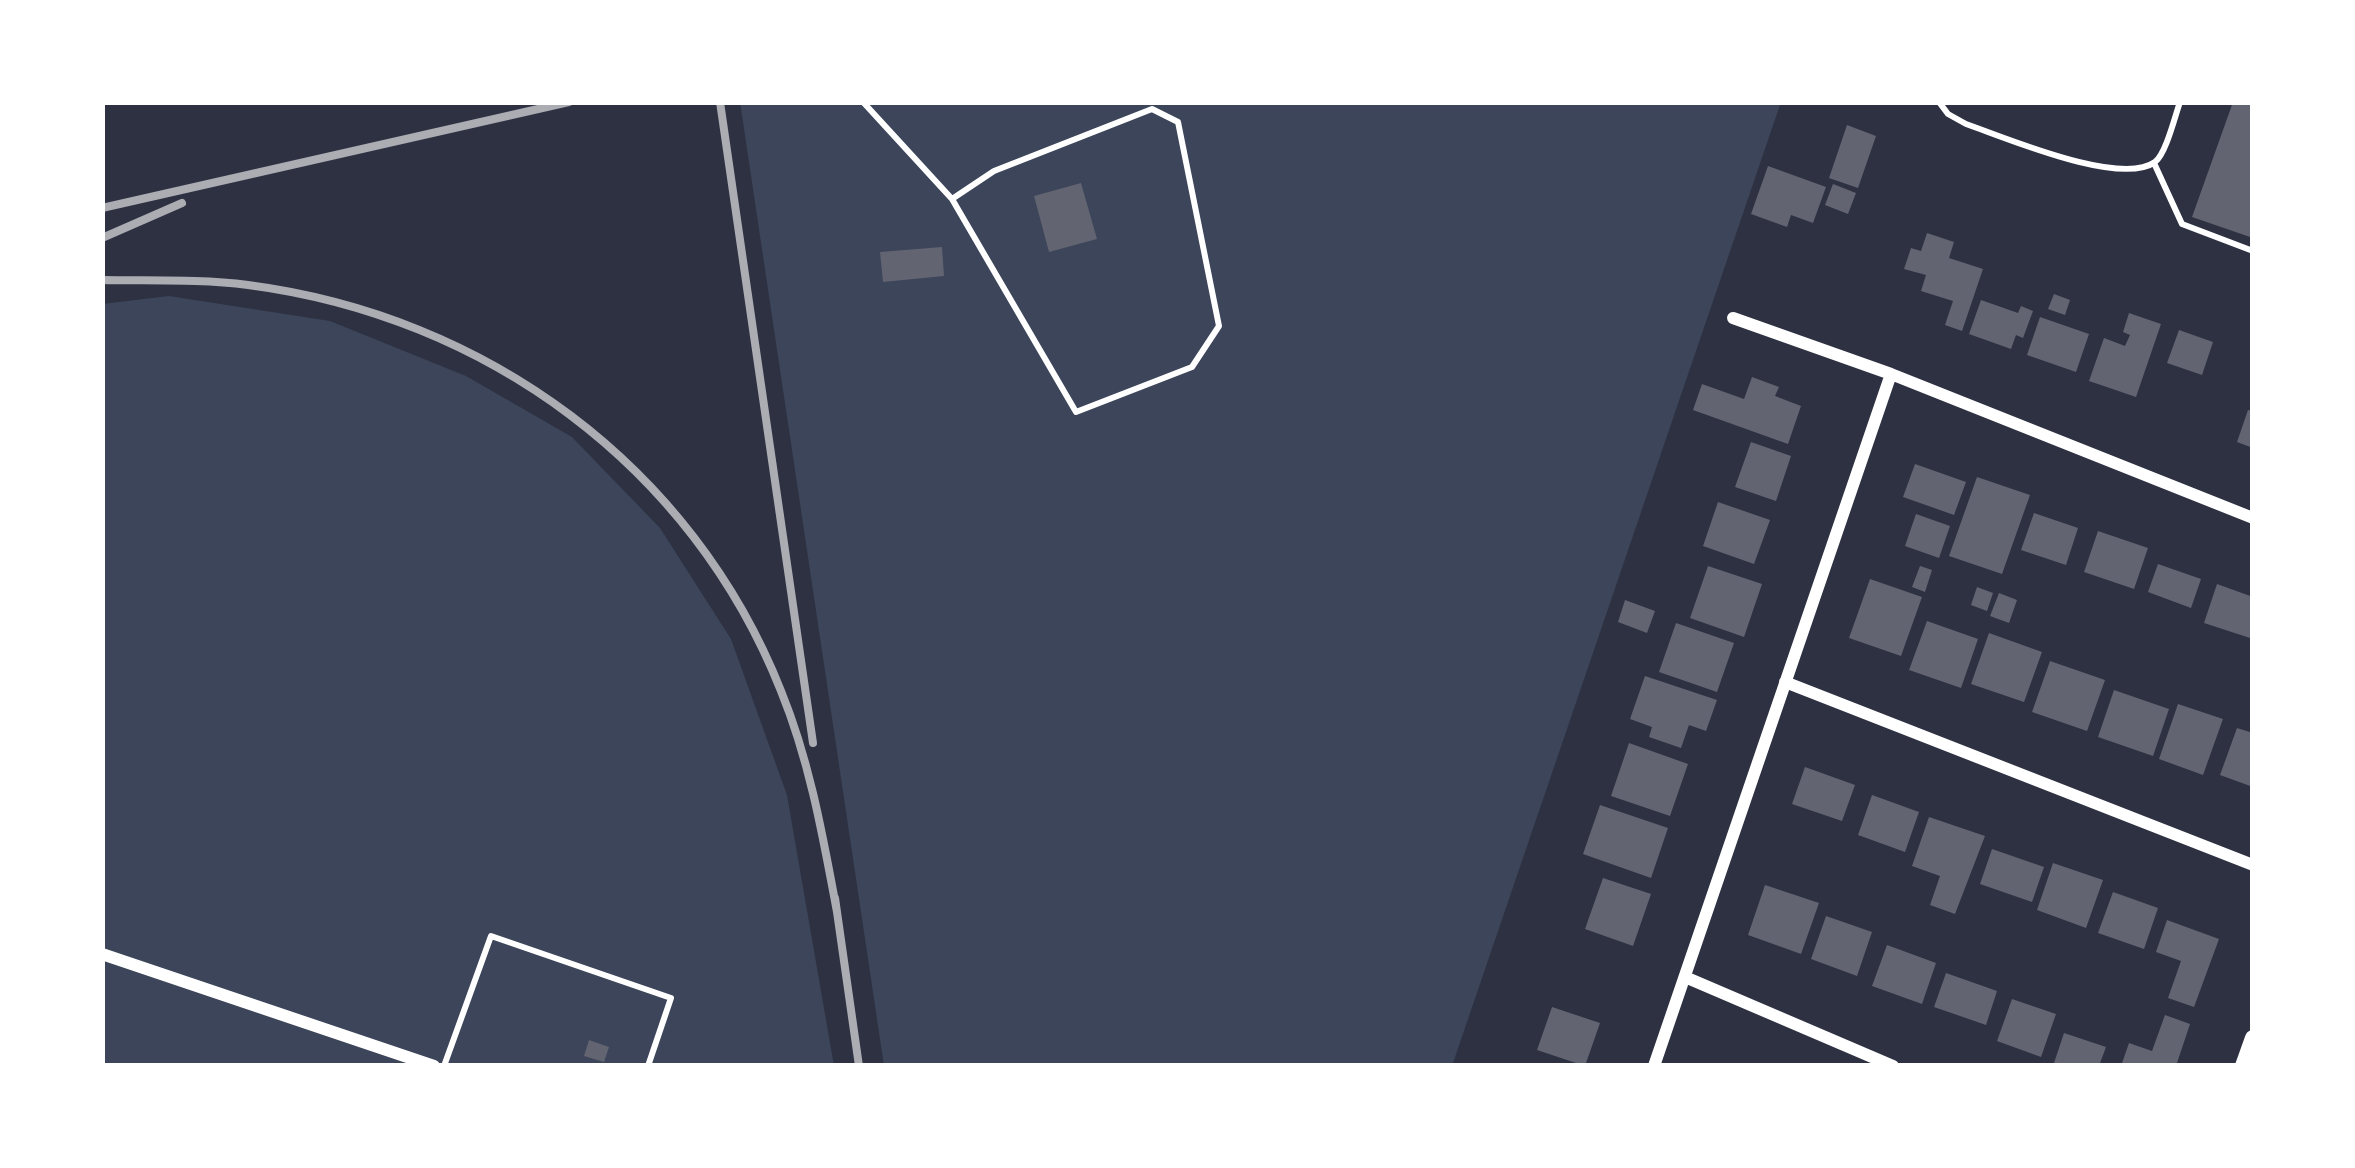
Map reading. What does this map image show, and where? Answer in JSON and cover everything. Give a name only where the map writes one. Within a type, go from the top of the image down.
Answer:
[{"type":"street","points":[[1732,318],[1891,374],[2253,518]]},
{"type":"street","points":[[1654,1066],[1891,374]]},
{"type":"street","points":[[1785,682],[2253,865]]},
{"type":"street","points":[[102,954],[434,1066]]},
{"type":"street","points":[[1685,977],[1893,1066]]},
{"type":"street","points":[[2243,1066],[2253,1038]]},
{"type":"lane","points":[[862,102],[952,199],[1076,412],[1192,367],[1219,326],[1178,122],[1152,109],[994,171],[952,199]]},
{"type":"lane","points":[[1939,102],[1948,114],[1966,124],[2115,169],[2154,163],[2162,154],[2180,102]]},
{"type":"lane","points":[[2154,163],[2182,224],[2253,251]]},
{"type":"lane","points":[[444,1066],[491,936],[671,998],[648,1066]]},
{"type":"shaded area","points":[[740,102],[1781,102],[1452,1066],[884,1066]]},
{"type":"shaded area","points":[[169,296],[330,321],[466,376],[572,437],[660,528],[731,639],[787,795],[834,1066],[102,1066],[102,304]]},
{"type":"building","points":[[2233,102],[2253,102],[2253,238],[2192,217]]},
{"type":"building","points":[[1847,125],[1876,136],[1858,188],[1829,178]]},
{"type":"building","points":[[1768,166],[1826,187],[1813,223],[1791,215],[1787,227],[1751,214]]},
{"type":"building","points":[[1081,183],[1097,239],[1049,252],[1034,196]]},
{"type":"building","points":[[1833,184],[1856,193],[1848,214],[1825,205]]},
{"type":"building","points":[[1927,233],[1954,242],[1949,258],[1983,269],[1962,331],[1945,325],[1953,301],[1921,291],[1926,275],[1904,269],[1911,248],[1921,251]]},
{"type":"building","points":[[942,247],[944,276],[883,282],[880,252]]},
{"type":"building","points":[[2054,294],[2070,300],[2065,315],[2048,309]]},
{"type":"building","points":[[1981,300],[2018,313],[2021,306],[2033,311],[2023,338],[2016,335],[2011,349],[1969,334]]},
{"type":"building","points":[[2129,313],[2161,324],[2136,397],[2089,381],[2104,338],[2125,346],[2130,335],[2123,332]]},
{"type":"building","points":[[2040,317],[2089,334],[2076,372],[2027,355]]},
{"type":"building","points":[[2179,330],[2213,342],[2202,375],[2167,363]]},
{"type":"building","points":[[1752,377],[1779,387],[1775,396],[1801,406],[1788,444],[1693,410],[1702,384],[1744,399]]},
{"type":"building","points":[[2248,410],[2253,411],[2253,448],[2237,442]]},
{"type":"building","points":[[1751,442],[1791,456],[1776,501],[1735,487]]},
{"type":"building","points":[[1915,464],[1966,482],[1954,515],[1903,497]]},
{"type":"building","points":[[1977,477],[2030,495],[2002,574],[1949,556]]},
{"type":"building","points":[[1718,502],[1770,520],[1754,564],[1703,546]]},
{"type":"building","points":[[2034,513],[2078,528],[2066,565],[2021,550]]},
{"type":"building","points":[[1916,514],[1950,526],[1939,558],[1905,546]]},
{"type":"building","points":[[2098,531],[2148,548],[2134,589],[2084,572]]},
{"type":"building","points":[[2158,564],[2201,579],[2191,608],[2148,592]]},
{"type":"building","points":[[1708,566],[1762,584],[1744,637],[1690,618]]},
{"type":"building","points":[[1920,566],[1932,570],[1925,592],[1912,587]]},
{"type":"building","points":[[1870,579],[1922,597],[1901,656],[1849,638]]},
{"type":"building","points":[[2217,584],[2253,597],[2250,638],[2204,623]]},
{"type":"building","points":[[1977,587],[1993,593],[1987,611],[1971,605]]},
{"type":"building","points":[[1999,593],[2017,600],[2009,623],[1990,616]]},
{"type":"building","points":[[1625,600],[1655,611],[1647,633],[1618,622]]},
{"type":"building","points":[[1927,621],[1978,639],[1961,688],[1909,670]]},
{"type":"building","points":[[1676,623],[1734,643],[1717,692],[1659,672]]},
{"type":"building","points":[[1989,633],[2042,652],[2024,702],[1971,684]]},
{"type":"building","points":[[2050,661],[2105,680],[2087,731],[2032,712]]},
{"type":"building","points":[[1645,676],[1717,700],[1706,731],[1689,725],[1681,748],[1649,737],[1652,727],[1630,719]]},
{"type":"building","points":[[2114,690],[2169,709],[2153,756],[2098,737]]},
{"type":"building","points":[[2178,704],[2223,719],[2203,775],[2159,759]]},
{"type":"building","points":[[2237,728],[2253,733],[2253,787],[2220,775]]},
{"type":"building","points":[[1629,743],[1688,764],[1670,816],[1611,796]]},
{"type":"building","points":[[1805,767],[1855,785],[1842,821],[1792,804]]},
{"type":"building","points":[[1872,795],[1919,812],[1905,852],[1858,835]]},
{"type":"building","points":[[1600,805],[1668,828],[1651,878],[1583,854]]},
{"type":"building","points":[[1929,817],[1985,836],[1955,914],[1930,905],[1940,876],[1912,866]]},
{"type":"building","points":[[1992,849],[2044,867],[2032,902],[1980,884]]},
{"type":"building","points":[[2053,863],[2103,880],[2086,928],[2037,910]]},
{"type":"building","points":[[1603,878],[1651,894],[1633,946],[1585,929]]},
{"type":"building","points":[[1765,885],[1819,903],[1801,954],[1748,935]]},
{"type":"building","points":[[2113,892],[2158,908],[2144,949],[2098,933]]},
{"type":"building","points":[[1826,916],[1872,932],[1857,976],[1811,959]]},
{"type":"building","points":[[2167,920],[2219,939],[2194,1007],[2168,998],[2181,961],[2156,952]]},
{"type":"building","points":[[1887,945],[1936,963],[1922,1004],[1872,986]]},
{"type":"building","points":[[1946,973],[1997,991],[1986,1025],[1934,1007]]},
{"type":"building","points":[[2012,999],[2056,1014],[2041,1057],[1997,1041]]},
{"type":"building","points":[[1552,1007],[1600,1023],[1585,1066],[1537,1050]]},
{"type":"building","points":[[2165,1015],[2190,1024],[2176,1066],[2121,1066],[2129,1043],[2152,1051]]},
{"type":"building","points":[[2064,1033],[2106,1047],[2099,1066],[2054,1063]]},
{"type":"building","points":[[589,1040],[609,1047],[604,1062],[584,1056]]},
{"type":"railway","points":[[102,208],[569,102]]},
{"type":"railway","points":[[720,102],[813,743]]},
{"type":"railway","points":[[102,238],[182,203]]},
{"type":"railway","points":[[102,280],[230,283],[336,302],[419,330],[498,368],[570,415],[636,472],[694,537],[742,610],[781,691],[800,745],[837,912]]},
{"type":"railway","points":[[835,898],[859,1066]]}]
